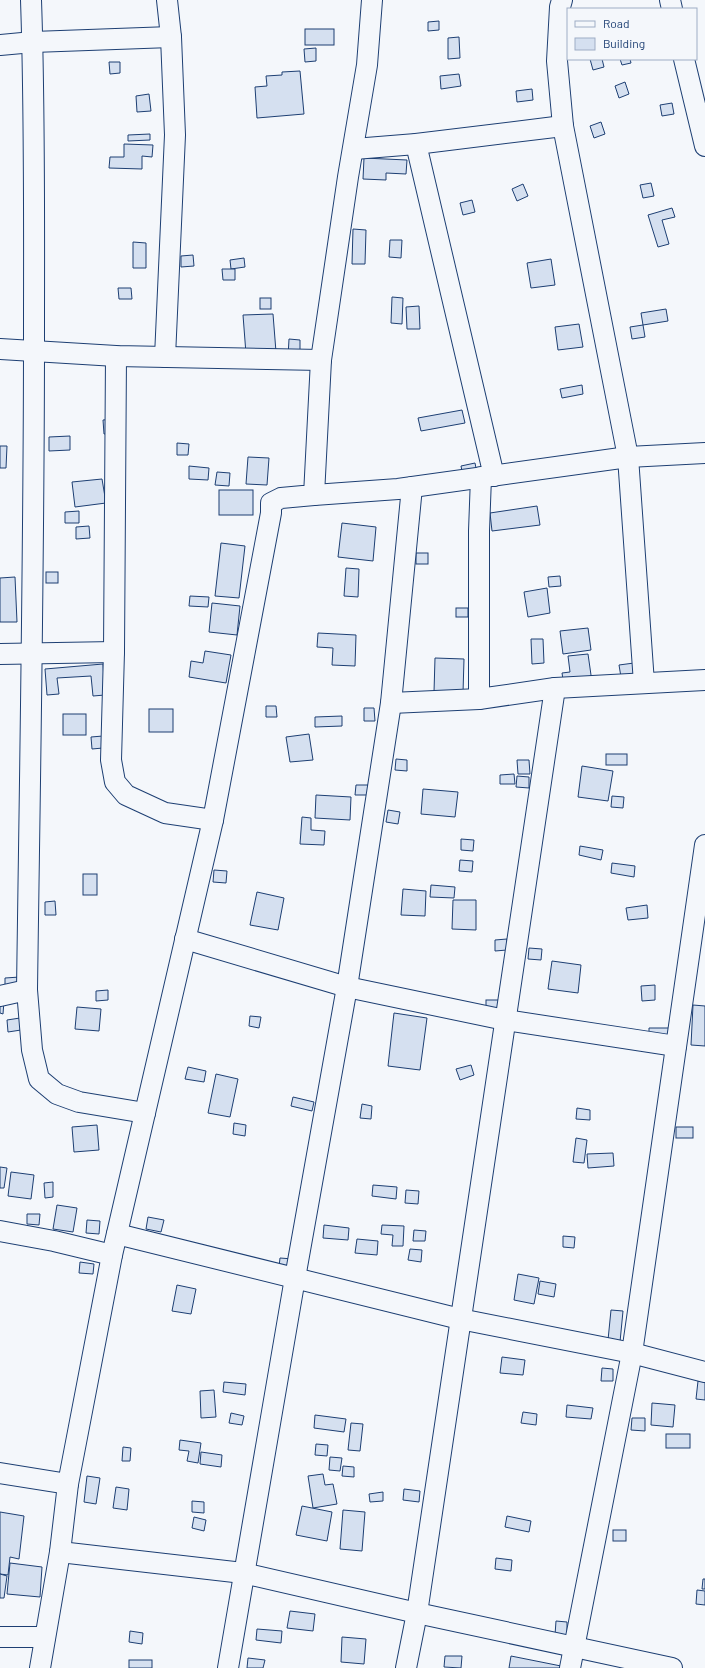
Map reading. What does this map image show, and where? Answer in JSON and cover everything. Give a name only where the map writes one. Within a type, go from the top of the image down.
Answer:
[{"type":"street","points":[[31,0],[34,89],[34,351],[32,654],[27,990],[32,1050],[39,1079],[57,1094],[79,1102],[145,1113]]},
{"type":"street","points":[[165,356],[175,135],[171,37],[167,0]]},
{"type":"street","points":[[314,495],[321,360],[345,192],[354,149],[367,65],[372,0]]},
{"type":"street","points":[[562,0],[560,7],[557,61],[563,126],[628,457],[644,683]]},
{"type":"street","points":[[0,45],[32,42],[171,37]]},
{"type":"street","points":[[684,60],[705,146]]},
{"type":"street","points":[[354,149],[416,144],[563,126]]},
{"type":"street","points":[[416,144],[487,476],[479,531],[479,699]]},
{"type":"street","points":[[0,349],[116,356],[321,360]]},
{"type":"street","points":[[116,356],[114,652],[111,760],[115,782],[126,796],[165,813],[213,820]]},
{"type":"street","points":[[40,1668],[60,1552],[68,1484],[112,1255],[213,820],[271,503],[282,498],[412,487],[628,457],[705,453]]},
{"type":"street","points":[[228,1668],[243,1573],[347,987],[391,703],[412,487]]},
{"type":"street","points":[[0,654],[114,652]]},
{"type":"street","points":[[391,703],[479,699],[555,688],[705,680]]},
{"type":"street","points":[[406,1668],[417,1613],[555,688]]},
{"type":"street","points":[[570,1668],[632,1353],[705,845]]},
{"type":"street","points":[[185,939],[347,987],[505,1020],[676,1046]]},
{"type":"street","points":[[0,996],[27,990]]},
{"type":"street","points":[[0,1231],[54,1241],[112,1255]]},
{"type":"street","points":[[117,1234],[460,1319],[632,1353],[705,1372]]},
{"type":"street","points":[[0,1474],[68,1484]]},
{"type":"street","points":[[60,1552],[243,1573],[574,1648],[672,1668]]},
{"type":"street","points":[[0,1637],[45,1637]]},
{"type":"building","points":[[439,21],[439,30],[428,31],[428,22]]},
{"type":"building","points":[[305,29],[334,29],[334,45],[305,45]]},
{"type":"building","points":[[459,37],[460,58],[448,59],[448,38]]},
{"type":"building","points":[[316,48],[316,61],[305,62],[304,49]]},
{"type":"building","points":[[590,60],[602,60],[604,67],[593,70]]},
{"type":"building","points":[[620,60],[630,60],[631,63],[622,65]]},
{"type":"building","points":[[109,62],[120,62],[120,73],[110,74]]},
{"type":"building","points":[[300,71],[304,114],[257,118],[255,87],[267,86],[266,76],[282,75],[282,72]]},
{"type":"building","points":[[459,74],[461,86],[441,89],[440,76]]},
{"type":"building","points":[[625,82],[629,94],[619,98],[615,86]]},
{"type":"building","points":[[532,89],[533,100],[517,102],[516,91]]},
{"type":"building","points":[[149,94],[151,111],[137,112],[136,96]]},
{"type":"building","points":[[672,103],[674,114],[662,116],[660,105]]},
{"type":"building","points":[[601,122],[605,134],[594,138],[590,126]]},
{"type":"building","points":[[150,134],[150,140],[128,141],[128,135]]},
{"type":"building","points":[[124,144],[153,145],[152,157],[142,156],[142,169],[109,168],[110,157],[124,157]]},
{"type":"building","points":[[364,158],[407,160],[406,174],[386,173],[386,180],[363,179]]},
{"type":"building","points":[[651,183],[654,196],[643,198],[640,185]]},
{"type":"building","points":[[523,184],[528,196],[517,201],[512,189]]},
{"type":"building","points":[[472,200],[475,212],[463,215],[460,203]]},
{"type":"building","points":[[672,208],[675,217],[662,220],[669,244],[658,247],[648,215]]},
{"type":"building","points":[[353,229],[366,230],[365,264],[352,264]]},
{"type":"building","points":[[390,240],[402,240],[401,258],[389,257]]},
{"type":"building","points":[[133,242],[146,243],[146,268],[133,268]]},
{"type":"building","points":[[193,255],[194,266],[181,267],[181,256]]},
{"type":"building","points":[[244,258],[245,267],[231,269],[230,260]]},
{"type":"building","points":[[551,259],[555,285],[531,288],[527,263]]},
{"type":"building","points":[[222,269],[235,269],[235,280],[223,280]]},
{"type":"building","points":[[118,288],[131,288],[132,299],[119,299]]},
{"type":"building","points":[[392,297],[403,298],[402,324],[391,323]]},
{"type":"building","points":[[260,298],[271,298],[271,309],[260,309]]},
{"type":"building","points":[[419,306],[420,329],[407,329],[406,307]]},
{"type":"building","points":[[666,309],[668,321],[643,325],[641,313]]},
{"type":"building","points":[[273,314],[276,352],[246,354],[243,315]]},
{"type":"building","points":[[579,324],[583,347],[558,350],[555,327]]},
{"type":"building","points":[[643,325],[645,337],[632,339],[630,327]]},
{"type":"building","points":[[289,339],[300,340],[300,357],[288,357]]},
{"type":"building","points":[[582,385],[583,394],[562,398],[560,389]]},
{"type":"building","points":[[462,410],[465,423],[421,431],[418,418]]},
{"type":"building","points":[[114,419],[115,433],[104,434],[103,420]]},
{"type":"building","points":[[70,436],[70,450],[49,451],[49,437]]},
{"type":"building","points":[[177,443],[189,444],[188,455],[177,455]]},
{"type":"building","points":[[0,446],[7,446],[6,468],[0,468]]},
{"type":"building","points":[[248,457],[269,458],[267,485],[246,484]]},
{"type":"building","points":[[475,463],[478,478],[464,481],[461,466]]},
{"type":"building","points":[[189,466],[209,468],[208,480],[189,479]]},
{"type":"building","points":[[217,472],[230,473],[229,486],[215,485]]},
{"type":"building","points":[[102,479],[106,503],[75,507],[72,482]]},
{"type":"building","points":[[219,490],[253,490],[253,515],[219,515]]},
{"type":"building","points":[[537,506],[540,525],[492,531],[490,513]]},
{"type":"building","points":[[79,511],[79,523],[65,523],[65,512]]},
{"type":"building","points":[[342,523],[376,527],[373,561],[338,557]]},
{"type":"building","points":[[89,526],[90,538],[76,539],[76,527]]},
{"type":"building","points":[[221,543],[245,546],[239,598],[215,596]]},
{"type":"building","points":[[416,553],[428,553],[428,564],[416,564]]},
{"type":"building","points":[[346,568],[359,569],[358,597],[344,596]]},
{"type":"building","points":[[46,572],[58,572],[58,583],[46,583]]},
{"type":"building","points":[[560,576],[561,586],[549,587],[548,577]]},
{"type":"building","points":[[15,577],[17,622],[0,622],[0,578]]},
{"type":"building","points":[[547,588],[550,613],[528,617],[524,592]]},
{"type":"building","points":[[190,596],[209,597],[208,607],[189,606]]},
{"type":"building","points":[[212,603],[240,606],[237,635],[209,632]]},
{"type":"building","points":[[456,608],[468,608],[468,617],[456,617]]},
{"type":"building","points":[[588,628],[591,650],[563,654],[560,631]]},
{"type":"building","points":[[318,633],[356,635],[355,666],[332,665],[333,648],[317,647]]},
{"type":"building","points":[[531,639],[543,639],[544,663],[532,664]]},
{"type":"building","points":[[205,651],[231,655],[226,683],[189,677],[191,661],[203,663]]},
{"type":"building","points":[[588,654],[592,682],[564,686],[562,673],[570,672],[568,656]]},
{"type":"building","points":[[435,658],[464,659],[463,693],[434,692]]},
{"type":"building","points":[[634,663],[636,682],[622,683],[619,665]]},
{"type":"building","points":[[103,664],[105,695],[93,696],[91,676],[57,678],[59,694],[47,695],[45,669]]},
{"type":"building","points":[[266,706],[276,706],[277,717],[266,717]]},
{"type":"building","points":[[364,708],[374,708],[375,721],[364,721]]},
{"type":"building","points":[[149,709],[173,709],[173,732],[149,732]]},
{"type":"building","points":[[63,714],[86,714],[86,735],[63,735]]},
{"type":"building","points":[[342,716],[342,726],[315,727],[315,717]]},
{"type":"building","points":[[309,734],[313,760],[290,762],[286,737]]},
{"type":"building","points":[[103,736],[103,748],[92,749],[91,737]]},
{"type":"building","points":[[606,754],[627,754],[627,765],[606,765]]},
{"type":"building","points":[[396,759],[407,760],[407,771],[395,770]]},
{"type":"building","points":[[517,760],[529,760],[530,774],[518,774]]},
{"type":"building","points":[[582,766],[613,771],[608,801],[578,797]]},
{"type":"building","points":[[514,774],[515,784],[500,784],[500,775]]},
{"type":"building","points":[[517,776],[529,777],[529,788],[516,787]]},
{"type":"building","points":[[356,785],[368,785],[368,795],[355,795]]},
{"type":"building","points":[[423,789],[458,792],[455,817],[421,814]]},
{"type":"building","points":[[316,795],[351,797],[350,820],[315,818]]},
{"type":"building","points":[[612,796],[624,797],[623,808],[611,807]]},
{"type":"building","points":[[388,810],[400,812],[398,824],[386,822]]},
{"type":"building","points":[[302,817],[311,818],[311,830],[325,831],[324,845],[300,844]]},
{"type":"building","points":[[461,839],[474,840],[473,851],[461,850]]},
{"type":"building","points":[[580,846],[603,850],[601,860],[579,855]]},
{"type":"building","points":[[460,860],[473,861],[472,872],[459,871]]},
{"type":"building","points":[[612,863],[635,866],[634,877],[611,873]]},
{"type":"building","points":[[214,870],[227,871],[226,883],[213,882]]},
{"type":"building","points":[[83,874],[97,874],[97,895],[83,895]]},
{"type":"building","points":[[431,885],[455,887],[454,898],[430,897]]},
{"type":"building","points":[[403,889],[426,891],[425,916],[401,915]]},
{"type":"building","points":[[257,892],[284,898],[278,930],[250,925]]},
{"type":"building","points":[[453,900],[476,900],[476,930],[452,929]]},
{"type":"building","points":[[55,901],[56,915],[45,915],[45,902]]},
{"type":"building","points":[[647,905],[648,918],[628,920],[626,908]]},
{"type":"building","points":[[507,939],[507,950],[495,951],[495,940]]},
{"type":"building","points":[[529,948],[542,949],[541,960],[528,959]]},
{"type":"building","points":[[552,961],[581,965],[578,993],[548,989]]},
{"type":"building","points":[[20,977],[21,987],[5,988],[5,978]]},
{"type":"building","points":[[655,985],[655,1000],[642,1001],[641,986]]},
{"type":"building","points":[[108,990],[108,1000],[96,1001],[96,991]]},
{"type":"building","points":[[486,1000],[499,1000],[499,1011],[486,1011]]},
{"type":"building","points":[[0,1001],[4,1001],[3,1014],[0,1013]]},
{"type":"building","points":[[693,1005],[705,1006],[705,1046],[691,1045]]},
{"type":"building","points":[[77,1007],[101,1009],[99,1031],[75,1029]]},
{"type":"building","points":[[394,1013],[427,1018],[420,1070],[388,1066]]},
{"type":"building","points":[[250,1016],[261,1017],[259,1028],[249,1026]]},
{"type":"building","points":[[20,1018],[21,1030],[8,1032],[7,1020]]},
{"type":"building","points":[[649,1028],[669,1028],[670,1039],[649,1040]]},
{"type":"building","points":[[471,1065],[474,1075],[460,1080],[456,1069]]},
{"type":"building","points":[[188,1067],[206,1071],[204,1082],[185,1079]]},
{"type":"building","points":[[216,1074],[238,1079],[230,1117],[208,1113]]},
{"type":"building","points":[[293,1097],[314,1102],[312,1111],[291,1106]]},
{"type":"building","points":[[362,1104],[372,1106],[371,1119],[360,1118]]},
{"type":"building","points":[[577,1108],[590,1110],[590,1120],[576,1119]]},
{"type":"building","points":[[234,1123],[246,1125],[245,1136],[233,1134]]},
{"type":"building","points":[[97,1125],[99,1150],[74,1152],[72,1127]]},
{"type":"building","points":[[676,1127],[693,1127],[693,1138],[676,1138]]},
{"type":"building","points":[[576,1138],[587,1140],[584,1163],[573,1162]]},
{"type":"building","points":[[613,1153],[614,1166],[588,1168],[587,1154]]},
{"type":"building","points":[[0,1167],[7,1168],[4,1188],[0,1188]]},
{"type":"building","points":[[11,1172],[34,1175],[31,1199],[8,1196]]},
{"type":"building","points":[[53,1182],[53,1197],[45,1198],[44,1183]]},
{"type":"building","points":[[373,1185],[397,1187],[396,1199],[372,1196]]},
{"type":"building","points":[[406,1190],[419,1191],[418,1204],[405,1203]]},
{"type":"building","points":[[57,1205],[77,1208],[73,1232],[53,1229]]},
{"type":"building","points":[[27,1214],[40,1214],[39,1225],[27,1224]]},
{"type":"building","points":[[148,1217],[164,1220],[161,1232],[146,1229]]},
{"type":"building","points":[[87,1220],[100,1221],[99,1234],[86,1233]]},
{"type":"building","points":[[324,1225],[349,1228],[348,1240],[323,1238]]},
{"type":"building","points":[[382,1225],[404,1226],[403,1246],[392,1246],[393,1235],[381,1234]]},
{"type":"building","points":[[414,1230],[426,1231],[425,1241],[413,1241]]},
{"type":"building","points":[[563,1236],[575,1237],[574,1248],[563,1247]]},
{"type":"building","points":[[357,1239],[378,1241],[377,1255],[355,1253]]},
{"type":"building","points":[[410,1249],[422,1250],[421,1262],[408,1260]]},
{"type":"building","points":[[280,1258],[293,1259],[291,1269],[279,1267]]},
{"type":"building","points":[[80,1262],[94,1264],[93,1274],[79,1273]]},
{"type":"building","points":[[518,1274],[539,1278],[534,1304],[514,1300]]},
{"type":"building","points":[[540,1281],[556,1284],[554,1297],[538,1294]]},
{"type":"building","points":[[177,1285],[196,1289],[191,1314],[172,1311]]},
{"type":"building","points":[[611,1310],[623,1311],[620,1342],[608,1340]]},
{"type":"building","points":[[502,1357],[525,1360],[523,1375],[500,1373]]},
{"type":"building","points":[[602,1368],[613,1369],[613,1381],[601,1381]]},
{"type":"building","points":[[698,1381],[705,1382],[705,1400],[696,1399]]},
{"type":"building","points":[[224,1382],[246,1384],[245,1395],[223,1392]]},
{"type":"building","points":[[214,1390],[216,1417],[201,1418],[200,1391]]},
{"type":"building","points":[[652,1403],[675,1405],[673,1427],[651,1425]]},
{"type":"building","points":[[567,1405],[593,1408],[591,1419],[566,1417]]},
{"type":"building","points":[[523,1412],[537,1414],[536,1425],[521,1423]]},
{"type":"building","points":[[231,1413],[244,1416],[242,1425],[229,1423]]},
{"type":"building","points":[[315,1415],[346,1419],[344,1432],[314,1428]]},
{"type":"building","points":[[632,1418],[645,1418],[645,1431],[631,1430]]},
{"type":"building","points":[[351,1423],[363,1424],[360,1451],[348,1450]]},
{"type":"building","points":[[666,1434],[690,1434],[690,1448],[666,1448]]},
{"type":"building","points":[[180,1440],[201,1443],[198,1463],[187,1461],[189,1451],[179,1450]]},
{"type":"building","points":[[316,1444],[328,1445],[327,1456],[315,1455]]},
{"type":"building","points":[[123,1447],[131,1448],[130,1461],[122,1461]]},
{"type":"building","points":[[201,1452],[222,1455],[221,1467],[200,1464]]},
{"type":"building","points":[[330,1457],[342,1458],[340,1471],[329,1470]]},
{"type":"building","points":[[343,1466],[354,1467],[354,1477],[342,1476]]},
{"type":"building","points":[[323,1474],[325,1485],[333,1484],[337,1504],[313,1508],[308,1476]]},
{"type":"building","points":[[87,1476],[100,1478],[96,1504],[84,1502]]},
{"type":"building","points":[[116,1487],[129,1489],[127,1510],[113,1508]]},
{"type":"building","points":[[404,1489],[420,1491],[419,1502],[403,1500]]},
{"type":"building","points":[[383,1492],[383,1501],[370,1502],[369,1494]]},
{"type":"building","points":[[192,1501],[204,1502],[204,1513],[192,1512]]},
{"type":"building","points":[[302,1506],[332,1512],[327,1541],[296,1535]]},
{"type":"building","points":[[343,1510],[365,1512],[362,1551],[340,1549]]},
{"type":"building","points":[[0,1512],[24,1516],[19,1559],[10,1557],[8,1575],[0,1574]]},
{"type":"building","points":[[507,1516],[531,1521],[529,1532],[505,1527]]},
{"type":"building","points":[[194,1517],[206,1520],[204,1531],[192,1528]]},
{"type":"building","points":[[613,1530],[626,1530],[626,1541],[613,1541]]},
{"type":"building","points":[[496,1558],[512,1560],[511,1571],[495,1569]]},
{"type":"building","points":[[10,1563],[42,1567],[40,1597],[7,1594]]},
{"type":"building","points":[[0,1574],[7,1576],[4,1598],[0,1598]]},
{"type":"building","points":[[703,1579],[705,1579],[705,1589],[702,1589]]},
{"type":"building","points":[[697,1590],[705,1591],[705,1605],[696,1604]]},
{"type":"building","points":[[290,1611],[315,1614],[313,1631],[287,1628]]},
{"type":"building","points":[[556,1621],[567,1622],[567,1635],[555,1635]]},
{"type":"building","points":[[257,1629],[282,1631],[281,1643],[256,1640]]},
{"type":"building","points":[[130,1631],[143,1633],[142,1644],[129,1642]]},
{"type":"building","points":[[342,1637],[366,1639],[364,1664],[341,1662]]},
{"type":"building","points":[[445,1656],[462,1656],[461,1668],[444,1667]]},
{"type":"building","points":[[511,1656],[561,1666],[561,1668],[509,1668]]},
{"type":"building","points":[[248,1658],[265,1660],[263,1668],[247,1668]]},
{"type":"building","points":[[129,1660],[152,1660],[152,1668],[129,1668]]}]
